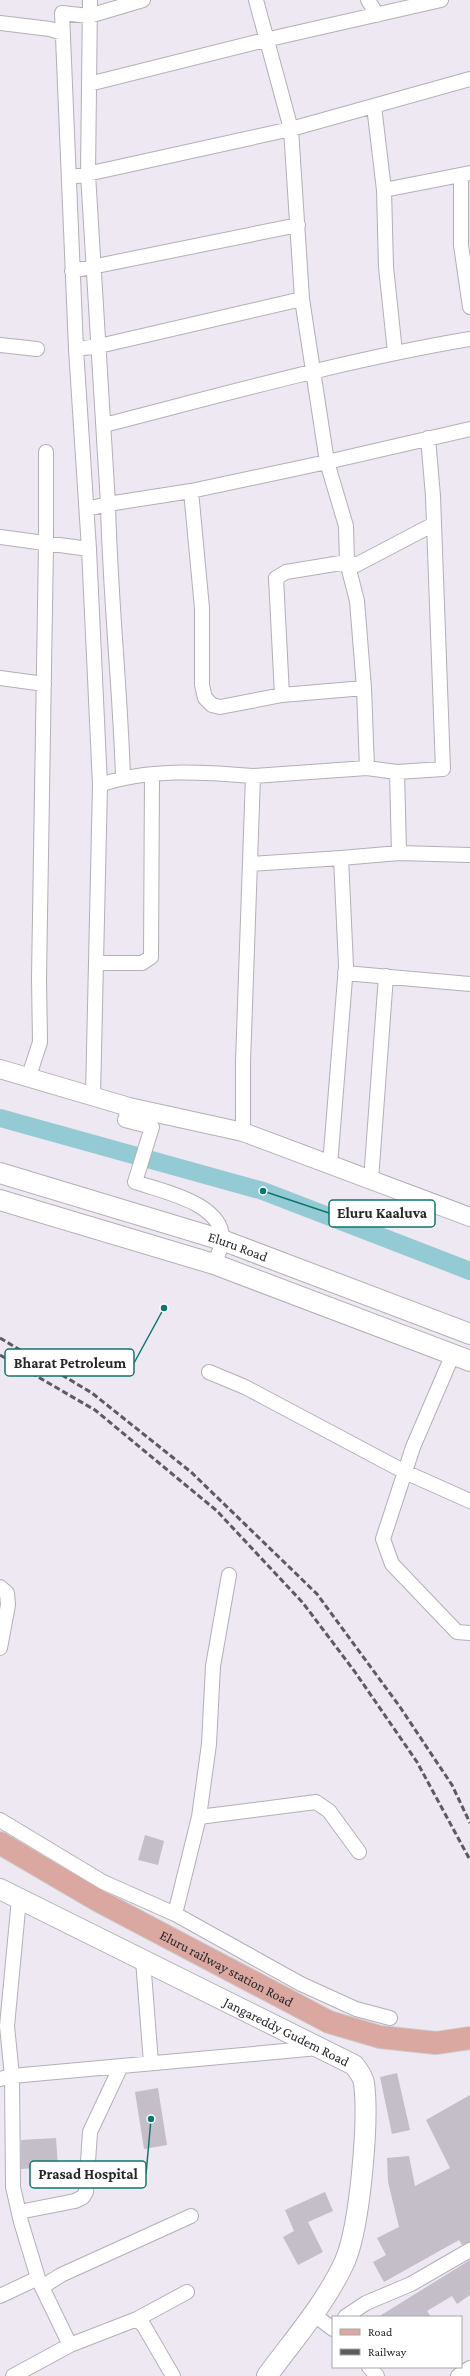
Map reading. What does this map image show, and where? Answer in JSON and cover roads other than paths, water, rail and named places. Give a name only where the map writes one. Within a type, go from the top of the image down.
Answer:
[{"type":"main road","name":"Eluru Road","points":[[0,1173],[222,1240],[470,1334]]},
{"type":"main road","name":"Eluru Road","points":[[0,1200],[214,1264],[462,1357]]},
{"type":"main road","name":"Eluru railway station Road","points":[[0,1843],[99,1902],[329,2022],[380,2038],[436,2043],[470,2038]]},
{"type":"main road","name":"Jangareddy Gudem Road","points":[[0,1889],[354,2065],[364,2082],[365,2107],[362,2168],[354,2227],[347,2253],[322,2302],[266,2376]]},
{"type":"street","points":[[90,0],[88,174],[92,268],[104,425],[109,548],[120,698],[123,777]]},
{"type":"street","points":[[93,1096],[100,785],[83,548],[87,509],[76,349],[68,178],[56,31],[63,7],[89,16],[143,0]]},
{"type":"street","points":[[256,0],[265,40],[291,129],[302,299],[315,371],[327,462],[346,526],[347,562],[357,601],[364,688],[367,768]]},
{"type":"street","points":[[368,0],[377,15]]},
{"type":"street","points":[[89,84],[265,40],[442,0]]},
{"type":"street","points":[[0,23],[56,31]]},
{"type":"street","points":[[68,178],[291,129],[470,79]]},
{"type":"street","points":[[374,106],[384,190],[386,266],[395,352]]},
{"type":"street","points":[[384,190],[465,174],[461,245],[470,307]]},
{"type":"street","points":[[72,271],[298,225]]},
{"type":"street","points":[[76,349],[99,346],[302,299]]},
{"type":"street","points":[[104,425],[395,352],[470,339]]},
{"type":"street","points":[[0,345],[37,349]]},
{"type":"street","points":[[87,509],[108,504],[191,491],[470,429]]},
{"type":"street","points":[[100,785],[123,777],[200,771],[253,776],[367,768],[397,772],[443,770],[434,524],[428,438]]},
{"type":"street","points":[[34,1081],[41,1028],[39,978],[44,684],[51,545],[46,452]]},
{"type":"street","points":[[191,491],[202,608],[202,685],[205,698],[212,704],[220,707],[282,695],[364,688]]},
{"type":"street","points":[[282,695],[276,578],[286,572],[347,562],[356,565],[434,524]]},
{"type":"street","points":[[0,537],[51,545],[83,548]]},
{"type":"street","points":[[0,678],[44,684]]},
{"type":"street","points":[[397,772],[399,853]]},
{"type":"street","points":[[96,964],[142,963],[151,957],[152,775]]},
{"type":"street","points":[[243,1132],[243,1055],[253,776]]},
{"type":"street","points":[[251,864],[399,853],[470,856]]},
{"type":"street","points":[[330,1165],[345,973],[341,858]]},
{"type":"street","points":[[345,973],[470,984]]},
{"type":"street","points":[[371,1180],[386,976]]},
{"type":"street","points":[[0,1070],[34,1081],[93,1096],[152,1127],[135,1182],[172,1194],[204,1208],[220,1228],[222,1240],[214,1264]]},
{"type":"street","points":[[127,1113],[243,1132],[470,1217]]},
{"type":"street","points":[[462,1357],[413,1447],[383,1539],[386,1551],[392,1564],[456,1632],[470,1633]]},
{"type":"street","points":[[209,1372],[245,1387],[405,1472],[470,1501]]},
{"type":"street","points":[[174,1914],[199,1817],[209,1744],[213,1666],[229,1574]]},
{"type":"street","points":[[0,1586],[7,1593],[8,1605],[0,1648]]},
{"type":"street","points":[[199,1817],[316,1802],[329,1811],[359,1852]]},
{"type":"street","points":[[0,1820],[104,1882],[174,1914],[301,1984],[356,2009],[390,2018]]},
{"type":"street","points":[[19,1899],[4,2025],[13,2187],[40,2283],[70,2345]]},
{"type":"street","points":[[143,1960],[151,2063]]},
{"type":"street","points":[[6,2077],[320,2048]]},
{"type":"street","points":[[19,2212],[75,2201],[84,2197],[86,2192],[90,2132],[122,2066]]},
{"type":"street","points":[[0,2296],[61,2275],[191,2216]]},
{"type":"street","points":[[346,2316],[366,2303],[411,2284],[470,2250]]},
{"type":"street","points":[[13,2376],[70,2345],[137,2319],[187,2292]]},
{"type":"street","points":[[313,2314],[332,2327]]},
{"type":"street","points":[[137,2319],[144,2326],[173,2376]]},
{"type":"street","points":[[370,2368],[377,2376]]},
{"type":"street","points":[[458,2376],[470,2368]]},
{"type":"waterway","points":[[0,1118],[263,1191],[470,1271]]},
{"type":"railway","points":[[0,1338],[92,1393],[191,1472],[317,1594],[400,1707],[452,1785],[470,1823]]},
{"type":"railway","points":[[0,1355],[95,1410],[217,1511],[303,1603],[355,1672],[417,1762],[470,1860]]},
{"type":"place","name":"Eluru Kaaluva","points":[[263,1191]]},
{"type":"place","name":"Bharat Petroleum","points":[[164,1308]]},
{"type":"place","name":"Prasad Hospital","points":[[151,2119]]}]
